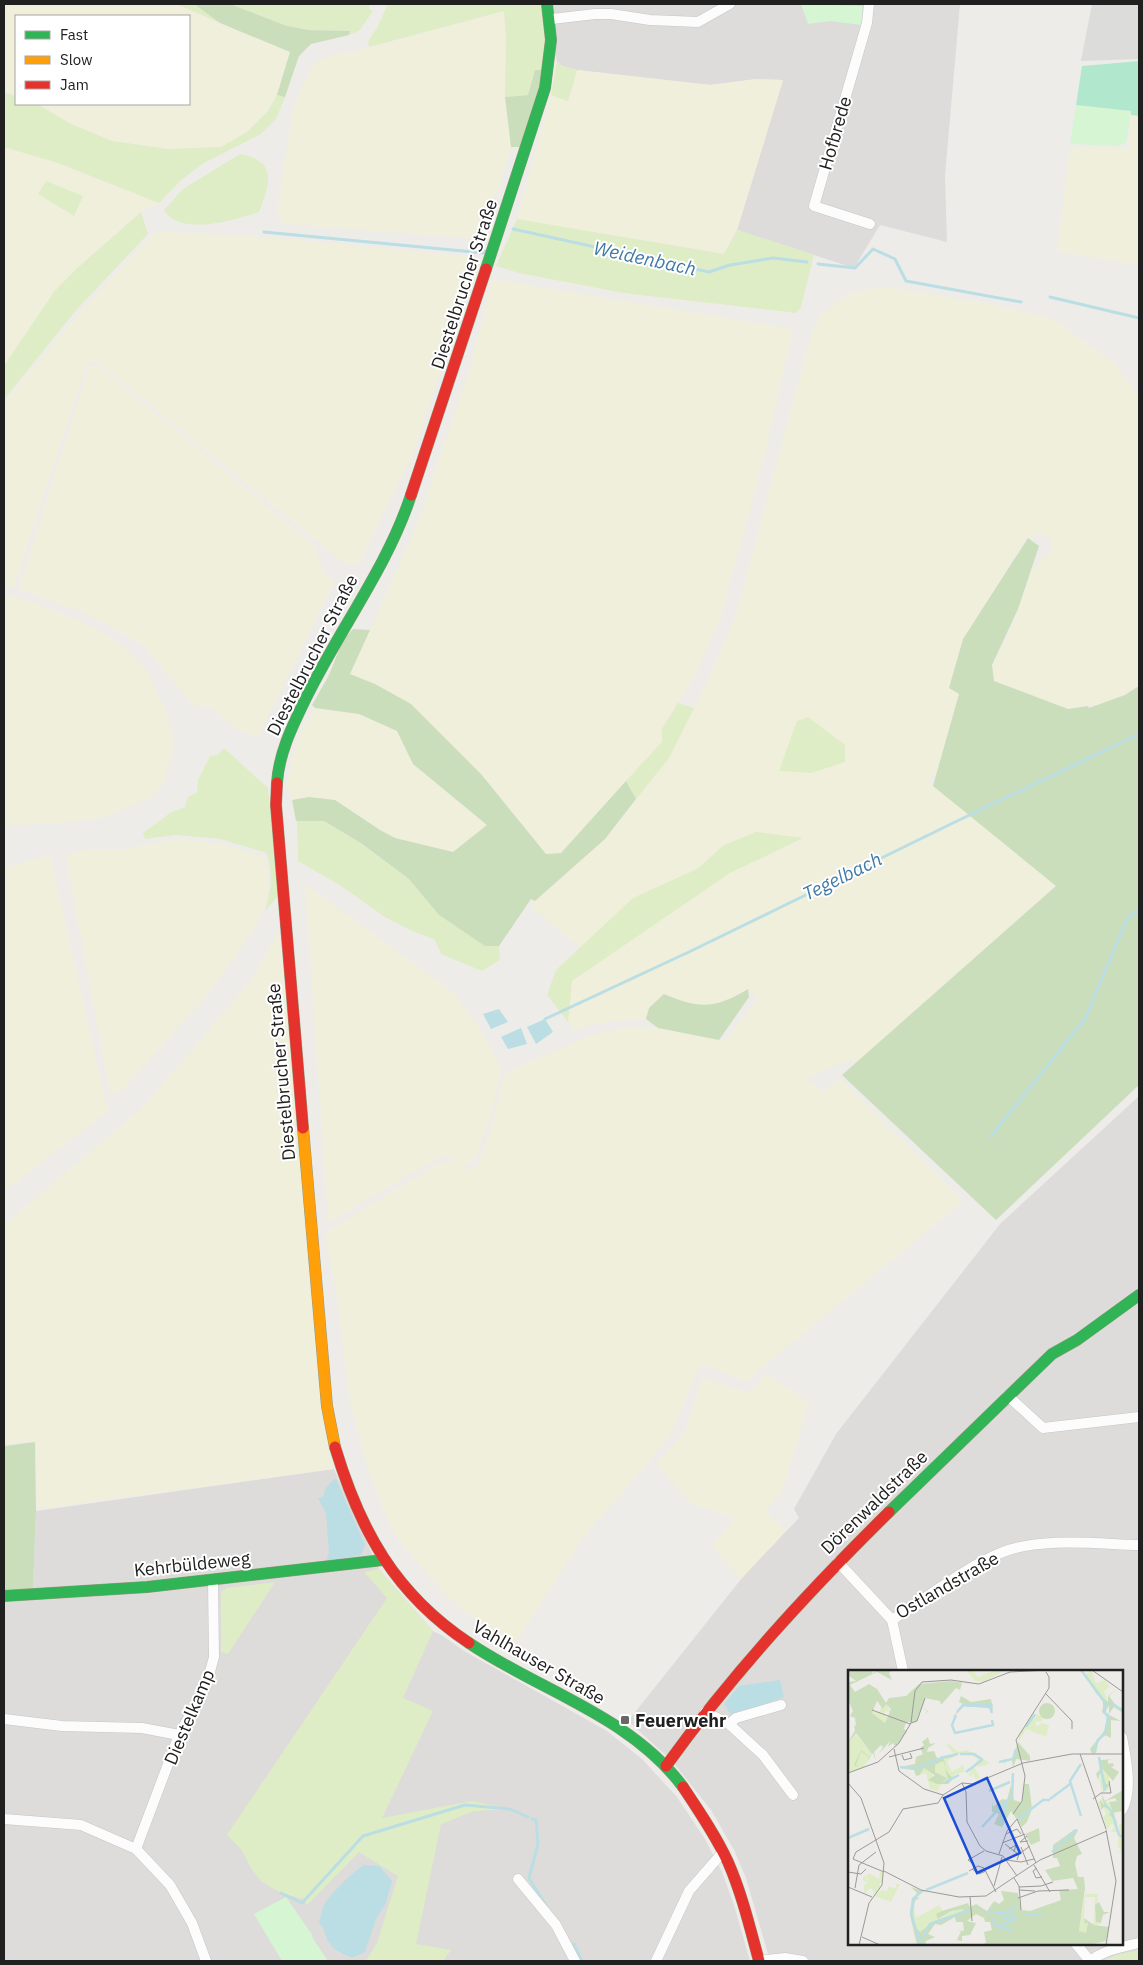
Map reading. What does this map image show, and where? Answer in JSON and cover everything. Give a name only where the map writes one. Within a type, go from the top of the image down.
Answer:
[{"type":"street","name":"Diestelbrucher Straße","points":[[351,1498],[334,1449],[327,1406],[276,806],[278,770],[287,737],[313,684],[386,551],[408,505],[513,193],[542,100],[549,69],[552,19],[547,4]]},
{"type":"street","points":[[552,19],[611,14],[650,20],[698,22],[730,4]]},
{"type":"street","name":"Hofbrede","points":[[869,4],[867,23],[814,206],[870,224]]},
{"type":"street","name":"Dörenwaldstraße","points":[[666,1766],[705,1712],[774,1630],[838,1562],[1052,1354],[1077,1340],[1139,1295]]},
{"type":"street","points":[[1008,1396],[1043,1428],[1139,1417]]},
{"type":"street","name":"Vahlhauser Straße","points":[[351,1498],[366,1531],[383,1560],[419,1603],[453,1633],[492,1659],[558,1693],[610,1723],[666,1766],[686,1792],[723,1852],[744,1906],[759,1961]]},
{"type":"street","name":"Ostlandstraße","points":[[838,1562],[892,1620],[978,1565],[1003,1552],[1045,1545],[1139,1546]]},
{"type":"street","name":"Kehrbüldeweg","points":[[4,1596],[43,1595],[213,1580],[383,1560]]},
{"type":"street","name":"Diestelkamp","points":[[136,1849],[179,1735],[206,1686],[214,1658],[213,1580]]},
{"type":"street","points":[[892,1620],[903,1670]]},
{"type":"street","points":[[729,1724],[736,1718],[781,1705]]},
{"type":"street","points":[[705,1712],[729,1724],[763,1755],[793,1795]]},
{"type":"street","points":[[4,1720],[62,1726],[142,1728],[179,1735]]},
{"type":"street","points":[[1123,1742],[1128,1769],[1123,1808]]},
{"type":"street","points":[[4,1819],[81,1825],[136,1849],[170,1885],[192,1923],[206,1961]]},
{"type":"street","points":[[656,1961],[689,1891],[723,1852]]},
{"type":"street","points":[[518,1879],[556,1925],[575,1961]]},
{"type":"street","points":[[1077,1945],[1090,1961],[1111,1950],[1139,1943]]},
{"type":"street","points":[[759,1961],[785,1958],[803,1961]]},
{"type":"shaded area","points":[[541,4],[960,4],[945,176],[947,242],[880,225],[854,268],[737,230],[783,80],[757,79],[710,85],[577,70],[562,66],[557,61]]},
{"type":"shaded area","points":[[1092,4],[1139,4],[1139,59],[1081,61]]},
{"type":"shaded area","points":[[1139,1096],[1139,1961],[770,1961],[746,1878],[734,1850],[711,1810],[672,1761],[628,1721],[746,1573],[799,1518],[794,1509],[836,1434],[1000,1224]]},
{"type":"shaded area","points":[[334,1469],[379,1569],[433,1631],[464,1651],[607,1731],[642,1759],[677,1797],[705,1839],[722,1872],[734,1905],[750,1961],[4,1961],[4,1593],[33,1588],[36,1511]]},
{"type":"green space","points":[[4,4],[176,4],[290,52],[277,95],[268,111],[247,132],[221,147],[168,149],[112,141],[71,124],[39,105],[190,105],[190,15],[15,15],[15,96],[4,92]]},
{"type":"green space","points":[[176,4],[194,4],[220,23]]},
{"type":"green space","points":[[194,4],[230,4],[287,26],[309,30],[350,31],[349,35],[311,44],[299,56],[285,97],[277,95],[290,52],[220,23]]},
{"type":"green space","points":[[230,4],[369,4],[369,9],[373,11],[359,31],[349,35],[350,31],[309,30],[287,26]]},
{"type":"green space","points":[[388,4],[541,4],[547,24],[544,70],[535,70],[528,95],[505,97],[506,35],[504,11],[369,47],[368,41],[377,28]]},
{"type":"green space","points":[[801,4],[863,6],[861,25],[830,21],[808,24]]},
{"type":"green space","points":[[504,11],[506,35],[505,97],[511,147],[500,184],[477,239],[284,224],[277,213],[292,115],[296,99],[314,64],[332,55],[365,49]]},
{"type":"green space","points":[[557,61],[562,66],[577,70],[568,101],[551,95]]},
{"type":"green space","points":[[1139,61],[1139,116],[1131,115],[1131,111],[1076,105],[1082,66]]},
{"type":"green space","points":[[535,70],[544,70],[523,147],[511,147],[505,97],[528,95]]},
{"type":"green space","points":[[577,70],[710,85],[757,79],[783,80],[737,230],[724,254],[517,219],[551,95],[568,101]]},
{"type":"green space","points":[[4,92],[15,96],[15,105],[39,105],[71,124],[112,141],[168,149],[221,147],[247,132],[268,111],[277,95],[285,97],[276,119],[261,134],[204,163],[181,180],[159,203],[58,163],[4,147]]},
{"type":"green space","points":[[1076,105],[1131,111],[1126,143],[1118,146],[1070,144]]},
{"type":"green space","points":[[1131,115],[1139,116],[1139,265],[1057,251],[1070,148],[1129,148]]},
{"type":"green space","points":[[4,147],[58,163],[159,203],[141,212],[54,292],[4,366]]},
{"type":"green space","points":[[240,154],[252,157],[261,162],[266,168],[268,183],[259,212],[223,222],[195,225],[182,223],[172,218],[164,210],[183,189]]},
{"type":"green space","points":[[46,181],[83,196],[74,216],[38,194]]},
{"type":"green space","points":[[141,212],[148,234],[78,308],[4,399],[4,366],[54,292],[74,271]]},
{"type":"green space","points":[[517,219],[724,254],[737,230],[814,255],[801,307],[796,313],[623,293],[519,273],[496,266]]},
{"type":"green space","points":[[156,231],[276,238],[478,257],[413,454],[360,561],[354,566],[344,563],[95,360],[87,363],[14,587],[4,586],[4,402],[75,318]]},
{"type":"green space","points":[[492,279],[793,329],[761,469],[721,615],[695,676],[662,729],[662,742],[561,853],[546,854],[481,774],[411,704],[350,674],[417,525],[472,361]]},
{"type":"green space","points":[[884,287],[990,304],[1053,319],[1114,363],[1139,396],[1139,686],[1112,702],[1068,709],[1023,694],[994,681],[992,665],[1011,629],[1033,568],[1052,551],[1052,540],[1038,533],[1025,540],[963,639],[949,688],[959,694],[938,770],[927,783],[1056,885],[861,1059],[845,1062],[805,1079],[824,1092],[840,1078],[963,1201],[746,1381],[700,1364],[671,1434],[584,1536],[511,1650],[447,1596],[398,1540],[383,1510],[363,1452],[350,1402],[338,1303],[325,1233],[439,1163],[453,1162],[458,1165],[451,1156],[439,1157],[328,1223],[305,884],[454,993],[478,1026],[502,1069],[491,1113],[473,1163],[461,1168],[463,1170],[477,1167],[491,1129],[504,1076],[520,1066],[592,1035],[629,1027],[662,1028],[725,1041],[758,998],[748,989],[729,1001],[707,1006],[681,1002],[664,994],[649,1008],[646,1019],[598,1023],[573,1030],[568,1022],[571,981],[730,873],[802,839],[724,845],[697,869],[633,898],[581,948],[530,906],[605,839],[669,758],[710,676],[736,615],[812,332],[822,314],[851,293]]},
{"type":"green space","points":[[89,366],[98,366],[317,548],[318,561],[323,571],[334,582],[258,737],[237,730],[210,706],[195,707],[142,644],[82,612],[19,589]]},
{"type":"green space","points":[[1028,538],[1039,546],[1018,609],[992,665],[994,681],[1068,709],[1088,706],[1089,708],[1125,695],[1139,686],[1139,1085],[996,1220],[842,1075],[1056,886],[933,786],[959,694],[949,688],[963,639]]},
{"type":"green space","points":[[4,595],[24,599],[82,622],[108,636],[130,652],[147,672],[166,710],[172,733],[173,750],[162,786],[149,798],[106,817],[60,823],[4,826]]},
{"type":"green space","points":[[353,629],[370,630],[350,674],[375,684],[411,704],[481,774],[546,854],[561,853],[626,781],[636,799],[605,839],[535,901],[531,899],[499,946],[485,946],[439,915],[409,879],[362,844],[324,821],[296,821],[292,800],[309,797],[335,800],[395,838],[453,852],[487,825],[413,764],[397,731],[359,714],[315,708],[312,705],[329,675],[343,640]]},
{"type":"green space","points":[[678,703],[694,708],[669,758],[636,799],[626,781],[662,742],[662,729]]},
{"type":"green space","points":[[315,708],[359,714],[397,731],[413,764],[487,825],[453,852],[395,838],[309,797],[292,800],[286,785],[298,735]]},
{"type":"green space","points":[[808,717],[845,745],[845,762],[811,773],[779,771],[797,721]]},
{"type":"green space","points":[[224,748],[268,788],[279,895],[265,911],[270,883],[267,853],[220,839],[176,835],[145,839],[143,833],[170,813],[185,807],[188,797],[197,792],[198,780],[210,756],[218,755]]},
{"type":"green space","points":[[297,821],[324,821],[361,844],[409,879],[439,915],[485,946],[499,946],[500,960],[482,971],[441,954],[435,940],[385,917],[341,886],[298,861]]},
{"type":"green space","points":[[756,832],[803,838],[730,873],[572,981],[568,1022],[547,995],[556,970],[633,898],[697,869],[724,845]]},
{"type":"green space","points":[[183,839],[225,845],[265,858],[268,870],[268,891],[262,914],[244,944],[204,999],[120,1092],[110,1093],[66,857],[84,850],[127,849]]},
{"type":"green space","points":[[50,855],[108,1111],[4,1192],[4,868]]},
{"type":"green space","points":[[279,931],[334,1469],[37,1509],[36,1441],[4,1444],[4,1225],[141,1109],[251,981]]},
{"type":"green space","points":[[748,989],[749,997],[719,1040],[658,1028],[646,1019],[649,1008],[664,994],[687,1002],[707,1005],[726,1000]]},
{"type":"green space","points":[[766,1374],[809,1402],[782,1491],[765,1511],[786,1531],[741,1579],[712,1546],[735,1518],[692,1504],[656,1464],[685,1432],[702,1378],[750,1393]]},
{"type":"green space","points":[[35,1442],[36,1511],[33,1588],[4,1593],[4,1446]]},
{"type":"green space","points":[[379,1569],[433,1631],[403,1698],[433,1711],[382,1818],[472,1801],[510,1809],[474,1811],[441,1824],[416,1944],[451,1950],[443,1961],[366,1961],[377,1943],[398,1876],[359,1852],[307,1905],[304,1899],[281,1893],[261,1881],[251,1868],[241,1849],[227,1835],[387,1598],[364,1572]]},
{"type":"green space","points":[[275,1582],[228,1654],[221,1652],[221,1592],[227,1588]]},
{"type":"green space","points":[[286,1897],[328,1961],[282,1961],[254,1914]]},
{"type":"green space","points":[[1139,1950],[1139,1961],[1103,1961],[1116,1955]]},
{"type":"water","points":[[499,1009],[508,1022],[491,1029],[483,1014]]},
{"type":"water","points":[[545,1019],[553,1032],[536,1044],[527,1027]]},
{"type":"water","points":[[521,1028],[527,1044],[508,1049],[501,1037]]},
{"type":"water","points":[[336,1479],[365,1545],[361,1555],[328,1561],[326,1513],[318,1498],[323,1497],[326,1488]]},
{"type":"water","points":[[780,1680],[784,1697],[732,1716],[724,1704],[739,1686]]},
{"type":"water","points":[[364,1865],[379,1866],[392,1881],[385,1905],[376,1919],[365,1952],[352,1958],[333,1947],[319,1922],[323,1907],[330,1896]]},
{"type":"waterway","name":"Weidenbach","points":[[513,229],[709,272],[730,265],[773,258],[807,262]]},
{"type":"waterway","name":"Weidenbach","points":[[264,232],[484,253],[485,251]]},
{"type":"waterway","name":"Weidenbach","points":[[818,264],[855,268],[873,249],[895,259],[906,281],[1021,302]]},
{"type":"waterway","name":"Weidenbach","points":[[1050,297],[1139,318]]},
{"type":"waterway","name":"Tegelbach","points":[[545,1019],[691,951],[1139,734]]},
{"type":"waterway","points":[[991,1136],[1085,1019],[1127,919],[1139,910]]},
{"type":"waterway","points":[[281,1893],[302,1903],[363,1836],[465,1805],[510,1809],[528,1817]]},
{"type":"waterway","points":[[532,1819],[536,1820],[538,1844],[529,1878],[547,1907]]},
{"type":"waterway","points":[[574,1944],[582,1961]]},
{"type":"traffic: fast","points":[[486,269],[545,88],[551,40],[547,4]]},
{"type":"traffic: fast","points":[[277,783],[287,739],[296,718],[319,673],[390,547],[411,495]]},
{"type":"traffic: fast","points":[[889,1512],[1052,1354],[1077,1340],[1139,1295]]},
{"type":"traffic: fast","points":[[4,1596],[147,1587],[383,1560]]},
{"type":"traffic: fast","points":[[469,1643],[496,1660],[611,1723],[662,1762],[683,1787]]},
{"type":"traffic: slow","points":[[303,1128],[327,1406],[335,1447]]},
{"type":"traffic: jam","points":[[411,495],[486,269]]},
{"type":"traffic: jam","points":[[277,783],[276,805],[303,1128]]},
{"type":"traffic: jam","points":[[335,1447],[356,1506],[384,1558],[420,1603],[443,1624],[469,1643]]},
{"type":"traffic: jam","points":[[666,1766],[718,1698],[772,1634],[829,1572],[889,1512]]},
{"type":"traffic: jam","points":[[683,1787],[713,1833],[728,1862],[742,1899],[759,1961]]},
{"type":"place","name":"Feuerwehr","points":[[625,1720]]}]
